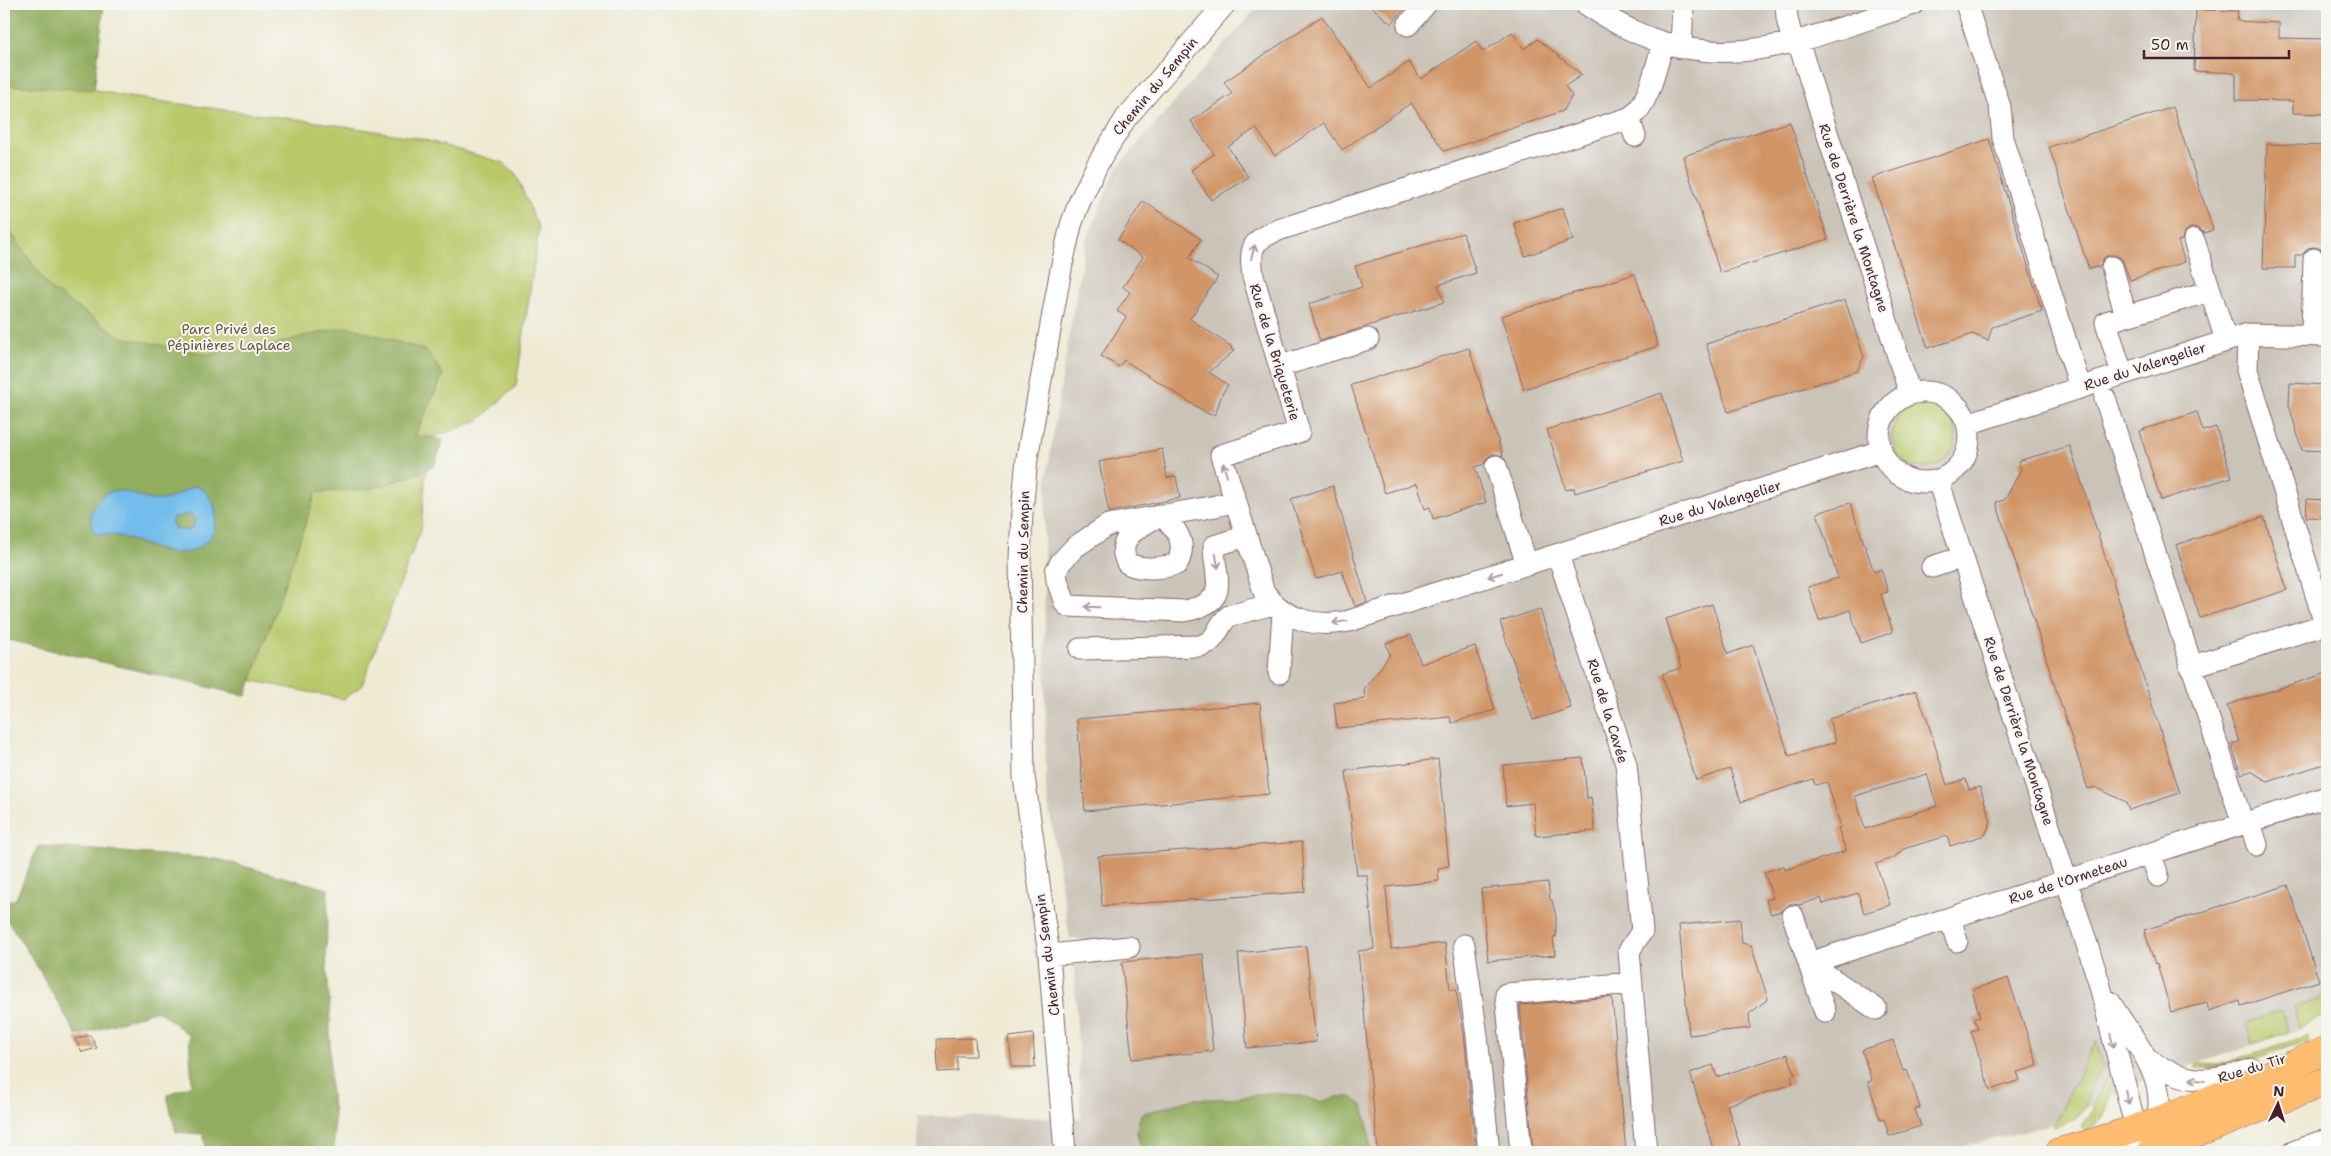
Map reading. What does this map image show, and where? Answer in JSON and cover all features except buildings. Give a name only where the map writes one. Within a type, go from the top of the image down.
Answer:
[{"type":"main road","name":"Rue du Tir","points":[[2151,1140],[2315,1055]]},
{"type":"main road","name":"Rue du Tir","points":[[2059,1152],[2094,1143],[2151,1140],[2327,1081]]},
{"type":"street","name":"Chemin du Sempin","points":[[1065,1152],[1049,955],[1024,777],[1021,549],[1023,493],[1027,458],[1061,269],[1071,225],[1079,203],[1111,140],[1144,96],[1225,4]]},
{"type":"street","points":[[1408,25],[1426,4]]},
{"type":"street","points":[[1586,4],[1617,24],[1672,46],[1719,61],[1795,42],[1861,12],[1914,4]]},
{"type":"street","name":"Rue de la Briqueterie","points":[[1278,608],[1264,592],[1221,455],[1299,432],[1253,276],[1250,255],[1253,247],[1262,236],[1632,127],[1640,111],[1644,74],[1672,46],[1683,4]]},
{"type":"street","name":"Rue de Derrière la Montagne","points":[[1786,4],[1786,19],[1910,394]]},
{"type":"street","points":[[1966,4],[2000,107],[2003,138],[2080,387]]},
{"type":"street","points":[[2194,240],[2226,340]]},
{"type":"street","points":[[2314,259],[2319,336]]},
{"type":"street","points":[[2112,267],[2126,316]]},
{"type":"street","points":[[2122,374],[2106,322],[2210,291]]},
{"type":"street","points":[[2190,667],[2326,624],[2247,370],[2248,334]]},
{"type":"street","name":"Rue du Valengelier","points":[[1967,424],[2248,334],[2319,336]]},
{"type":"street","points":[[1281,366],[1368,339]]},
{"type":"street","points":[[1931,392],[1945,397],[1956,405],[1967,424],[1969,442],[1963,461],[1955,470],[1938,480],[1922,482],[1907,479],[1894,470],[1881,451],[1879,434],[1884,417],[1895,403],[1910,394],[1931,392]]},
{"type":"street","points":[[2105,398],[2190,667],[2246,823],[2256,845]]},
{"type":"street","name":"Rue du Valengelier","points":[[1558,554],[1881,451]]},
{"type":"street","points":[[1496,466],[1527,565]]},
{"type":"street","name":"Rue de Derrière la Montagne","points":[[1938,480],[2151,1140]]},
{"type":"street","points":[[1234,501],[1216,506],[1108,525],[1075,548],[1061,562],[1056,571],[1057,580],[1065,603],[1068,606],[1184,611],[1200,608],[1210,601],[1219,583],[1214,546],[1246,536]]},
{"type":"street","points":[[1080,649],[1200,646],[1214,639],[1223,621],[1229,616],[1278,608],[1309,622],[1337,623],[1558,554]]},
{"type":"street","name":"Rue de la Cavée","points":[[1558,554],[1626,764],[1642,931],[1629,951],[1632,984]]},
{"type":"street","points":[[1932,567],[1963,557]]},
{"type":"street","points":[[1278,608],[1279,673]]},
{"type":"street","name":"Rue de l'Ormeteau","points":[[1809,963],[2327,797]]},
{"type":"street","points":[[2151,854],[2158,876]]},
{"type":"street","points":[[1793,916],[1825,1012]]},
{"type":"street","points":[[1950,918],[1958,941]]},
{"type":"street","points":[[1464,945],[1477,1036],[1489,1152]]},
{"type":"street","points":[[1049,955],[1129,947]]},
{"type":"street","points":[[1809,963],[1876,1009]]},
{"type":"street","name":"Rue de Derrière la Montagne","points":[[2099,982],[2126,1029],[2150,1061],[2158,1088],[2151,1140]]},
{"type":"street","points":[[1520,1152],[1506,994],[1632,984],[1646,1152]]},
{"type":"street","name":"Rue du Tir","points":[[2150,1061],[2168,1073],[2206,1081],[2228,1078],[2327,1045]]},
{"type":"street","points":[[2293,1152],[2327,1139]]},
{"type":"street","name":"Rue du Tir","points":[[2111,1152],[2151,1140]]},
{"type":"shaded area","points":[[1260,4],[2327,4],[2327,1014],[2305,1027],[2140,1083],[2054,1124],[1942,1152],[917,1152],[918,1116],[1081,1118],[1074,965],[1083,964],[1081,940],[1070,939],[1046,789],[1044,529],[1048,468],[1066,353],[1085,243],[1116,169]]},
{"type":"green space","points":[[4,4],[104,4],[94,90],[4,85]]},
{"type":"green space","name":"Parc Privé des Pépinières Laplace","points":[[4,70],[128,97],[324,123],[418,138],[504,163],[516,175],[539,229],[516,386],[479,420],[429,439],[421,529],[362,685],[344,699],[4,631]]},
{"type":"green space","points":[[4,222],[49,288],[121,337],[205,354],[256,350],[304,336],[349,327],[427,351],[443,375],[415,435],[443,440],[434,466],[374,488],[316,493],[246,696],[4,639]]},
{"type":"green space","points":[[1924,404],[1942,410],[1950,418],[1956,436],[1950,454],[1942,462],[1924,468],[1906,462],[1898,454],[1892,436],[1898,418],[1906,410]]},
{"type":"green space","points":[[38,846],[217,859],[328,889],[326,958],[330,1008],[330,1087],[334,1114],[334,1152],[207,1152],[203,1134],[176,1132],[167,1095],[192,1085],[189,1035],[157,1010],[77,1036],[34,961],[4,915],[4,902],[16,899]]},
{"type":"green space","points":[[2327,996],[2327,1014],[2299,1029],[2294,1007]]},
{"type":"green space","points":[[2280,1011],[2283,1013],[2289,1032],[2252,1044],[2246,1023]]},
{"type":"green space","points":[[2306,1036],[2308,1041],[2223,1068],[2195,1068],[2197,1064],[2218,1065]]},
{"type":"green space","points":[[2096,1041],[2104,1067],[2092,1084],[2087,1102],[2077,1116],[2068,1122],[2054,1127],[2054,1124]]},
{"type":"green space","points":[[2110,1074],[2110,1091],[2107,1107],[2100,1121],[2086,1132],[2081,1126],[2090,1115],[2106,1077]]},
{"type":"green space","points":[[1268,1093],[1297,1095],[1321,1102],[1337,1097],[1352,1097],[1363,1106],[1369,1132],[1370,1152],[1142,1152],[1137,1132],[1141,1114],[1194,1099],[1227,1099]]},
{"type":"water","points":[[197,486],[209,496],[213,502],[216,514],[215,528],[206,542],[197,549],[188,552],[168,552],[121,537],[95,534],[92,528],[91,514],[93,508],[101,497],[109,492],[126,492],[152,500],[162,500]],"holes":[[[191,514],[195,520],[193,527],[187,531],[175,529],[172,523],[173,518]]]}]
